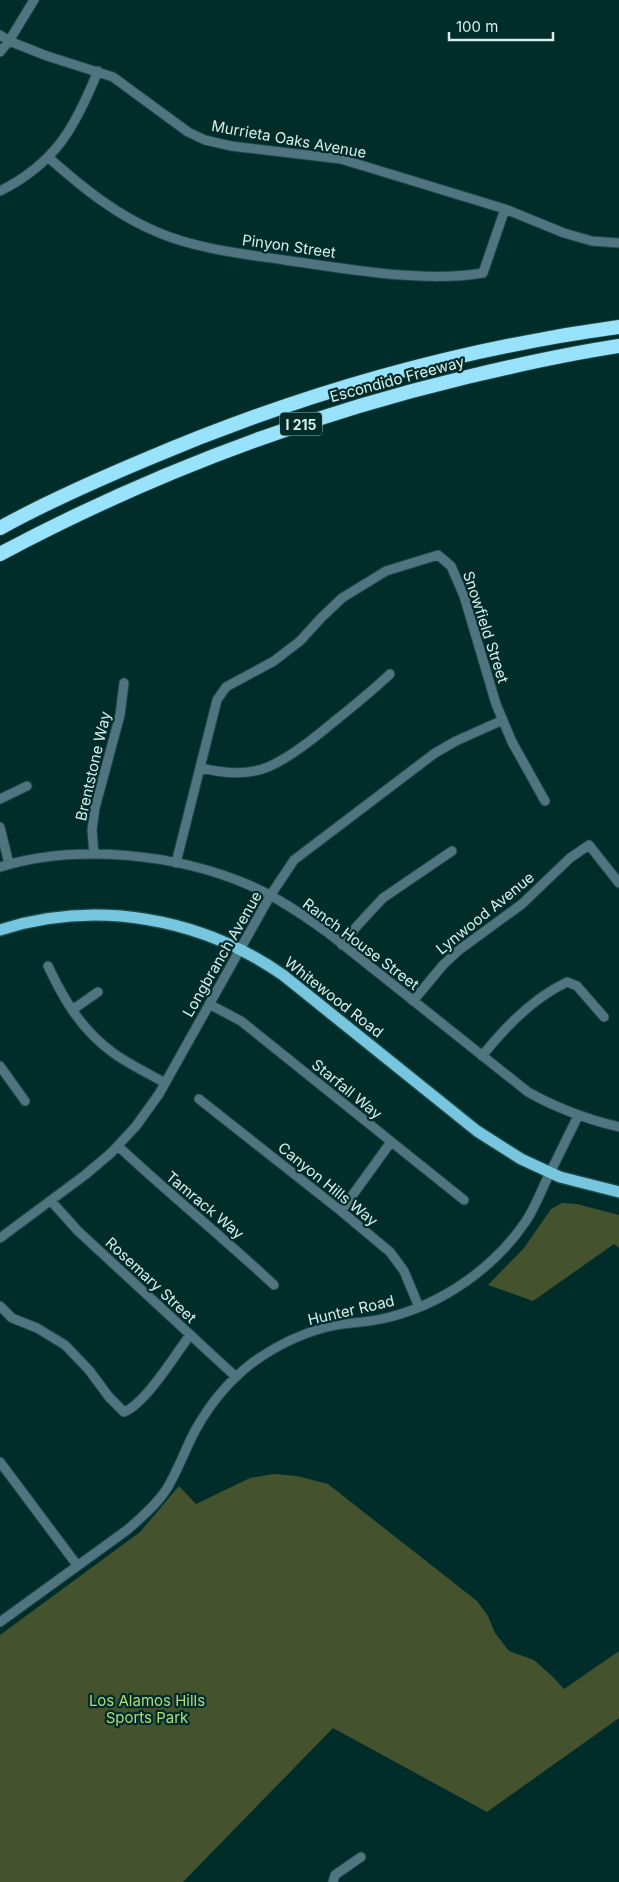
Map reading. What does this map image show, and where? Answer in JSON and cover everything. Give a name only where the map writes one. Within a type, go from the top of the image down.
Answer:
[{"type":"highway","name":"Escondido Freeway","points":[[0,528],[98,480],[191,440],[327,392],[390,374],[482,352],[582,332],[619,327]]},
{"type":"highway","name":"Escondido Freeway","points":[[0,554],[45,530],[125,492],[206,458],[332,413],[419,389],[539,360],[619,346]]},
{"type":"main road","name":"Whitewood Road","points":[[0,930],[27,922],[69,916],[123,916],[178,925],[240,948],[271,966],[302,989],[477,1131],[508,1151],[550,1173],[572,1181],[619,1192]]},
{"type":"street","points":[[0,52],[9,41],[34,0]]},
{"type":"street","name":"Murrieta Oaks Avenue","points":[[0,35],[9,41],[47,56],[113,77],[175,124],[205,140],[231,146],[341,159],[505,209],[564,234],[592,241],[619,243]]},
{"type":"street","points":[[0,191],[31,173],[49,158],[76,120],[98,71]]},
{"type":"street","name":"Pinyon Street","points":[[49,158],[80,186],[102,202],[135,222],[174,238],[225,251],[385,272],[438,276],[483,273],[505,209]]},
{"type":"street","name":"Snowfield Street","points":[[201,768],[218,700],[226,686],[274,661],[300,641],[342,598],[386,571],[438,555],[452,566],[464,596],[496,704],[512,742],[545,801]]},
{"type":"street","points":[[176,863],[201,768],[222,773],[241,773],[267,767],[299,749],[365,697],[390,674]]},
{"type":"street","name":"Brentstone Way","points":[[94,854],[92,830],[95,808],[120,715],[124,683]]},
{"type":"street","name":"Longbranch Avenue","points":[[0,1238],[85,1175],[118,1146],[136,1126],[165,1083],[270,896],[294,860],[435,753],[456,741],[503,720]]},
{"type":"street","points":[[0,800],[27,786]]},
{"type":"street","points":[[0,827],[4,866]]},
{"type":"street","name":"Lynwood Avenue","points":[[413,1001],[459,950],[522,904],[570,858],[589,845],[619,883]]},
{"type":"street","points":[[342,945],[382,898],[452,851]]},
{"type":"street","name":"Ranch House Street","points":[[4,866],[61,856],[94,854],[176,863],[228,877],[270,896],[311,921],[528,1092],[578,1116],[619,1127]]},
{"type":"street","points":[[48,966],[64,1000],[91,1034],[113,1053],[165,1083]]},
{"type":"street","points":[[482,1056],[497,1036],[518,1017],[554,988],[567,982],[577,986],[604,1017]]},
{"type":"street","points":[[72,1010],[98,992]]},
{"type":"street","name":"Starfall Way","points":[[209,1004],[241,1021],[464,1200]]},
{"type":"street","points":[[0,1066],[25,1101]]},
{"type":"street","name":"Canyon Hills Way","points":[[200,1099],[390,1252],[404,1270],[418,1307]]},
{"type":"street","name":"Hunter Road","points":[[0,1622],[127,1530],[159,1499],[200,1422],[210,1407],[236,1377],[276,1348],[298,1337],[327,1327],[390,1317],[418,1307],[452,1291],[474,1276],[499,1254],[526,1221],[578,1116]]},
{"type":"street","points":[[341,1211],[391,1142]]},
{"type":"street","name":"Tamrack Way","points":[[118,1146],[155,1181],[240,1253],[274,1285]]},
{"type":"street","name":"Rosemary Street","points":[[51,1201],[78,1232],[236,1377]]},
{"type":"street","points":[[0,1306],[12,1318],[37,1328],[65,1345],[124,1412],[134,1408],[190,1335]]},
{"type":"street","points":[[0,1462],[77,1565]]},
{"type":"street","points":[[333,1882],[336,1875],[361,1857]]},
{"type":"green space","points":[[562,1203],[577,1204],[619,1215],[619,1248],[614,1244],[533,1301],[488,1285],[524,1248],[551,1209]]},
{"type":"green space","name":"Los Alamos Hills Sports Park","points":[[274,1474],[297,1476],[328,1484],[477,1601],[488,1616],[495,1633],[509,1651],[534,1660],[564,1689],[619,1651],[619,1718],[487,1812],[333,1728],[183,1882],[0,1882],[0,1635],[140,1532],[179,1486],[196,1504],[250,1478]]}]
